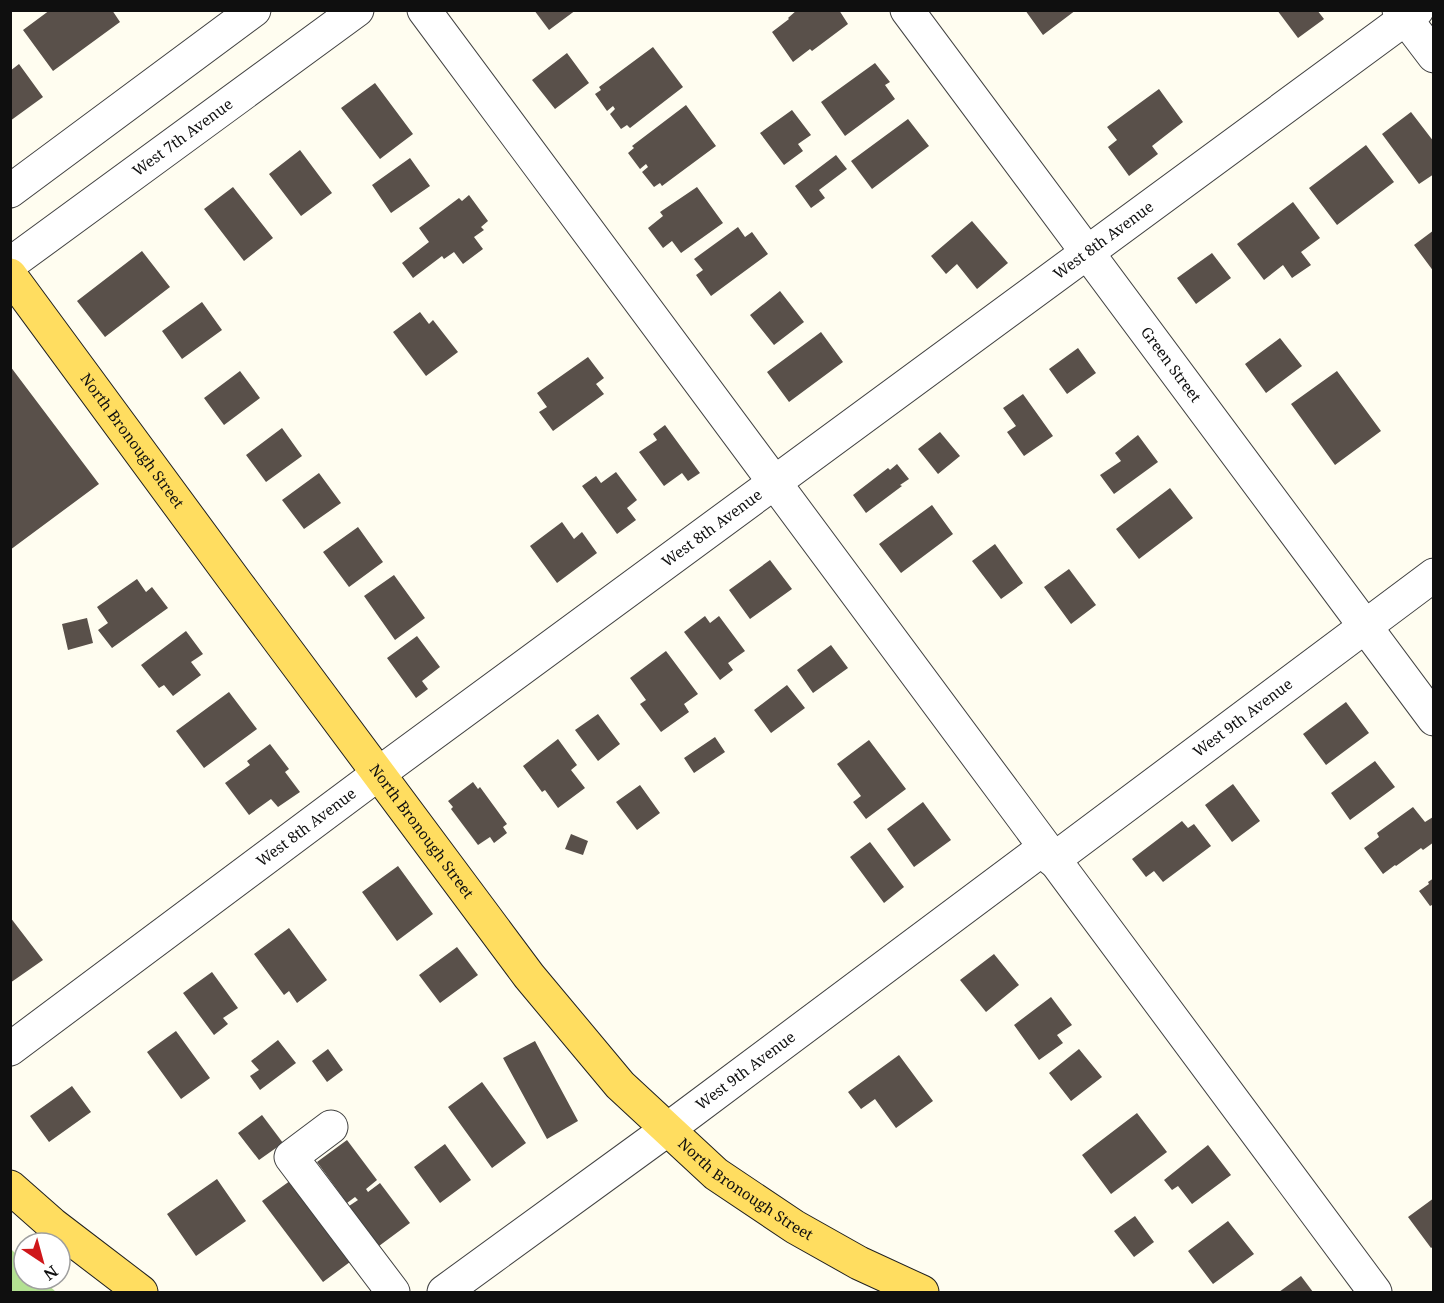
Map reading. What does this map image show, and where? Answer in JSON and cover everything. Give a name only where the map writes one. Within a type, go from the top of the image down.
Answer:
[{"type":"main road","name":"North Bronough Street","points":[[10,275],[529,976],[620,1085],[716,1174],[795,1227],[859,1263],[922,1293]]},
{"type":"main road","points":[[10,1187],[51,1224],[141,1293]]},
{"type":"street","points":[[10,191],[254,10]]},
{"type":"street","name":"West 7th Avenue","points":[[10,264],[357,10]]},
{"type":"street","points":[[424,10],[1375,1293]]},
{"type":"street","name":"Green Street","points":[[907,10],[1434,719]]},
{"type":"street","points":[[1408,13],[1434,56]]},
{"type":"street","name":"West 8th Avenue","points":[[10,1049],[378,774],[1087,254],[1408,13]]},
{"type":"street","name":"West 9th Avenue","points":[[444,1293],[1434,576]]},
{"type":"street","points":[[331,1126],[291,1157],[393,1293]]},
{"type":"green space","points":[[11,1249],[12,1291],[56,1292],[11,1292]]},
{"type":"building","points":[[50,10],[112,10],[120,22],[53,71],[23,30]]},
{"type":"building","points":[[534,10],[576,10],[549,30]]},
{"type":"building","points":[[797,10],[839,10],[848,24],[793,62],[772,32]]},
{"type":"building","points":[[1025,10],[1076,10],[1043,35]]},
{"type":"building","points":[[1277,10],[1317,10],[1324,19],[1298,38]]},
{"type":"building","points":[[653,47],[683,87],[630,128],[627,125],[621,129],[610,114],[615,109],[613,106],[607,111],[595,94],[601,90],[599,87]]},
{"type":"building","points":[[567,53],[589,83],[555,109],[532,80]]},
{"type":"building","points":[[875,63],[890,82],[885,85],[895,99],[845,136],[821,102]]},
{"type":"building","points":[[19,64],[43,97],[10,121],[10,71]]},
{"type":"building","points":[[375,83],[413,134],[380,159],[341,108]]},
{"type":"building","points":[[1159,89],[1183,122],[1152,146],[1158,154],[1129,176],[1108,147],[1117,140],[1107,127]]},
{"type":"building","points":[[686,105],[716,146],[662,186],[660,183],[654,187],[642,172],[648,167],[646,164],[640,169],[628,153],[634,148],[632,146]]},
{"type":"building","points":[[792,110],[811,135],[798,144],[803,151],[784,165],[760,133]]},
{"type":"building","points":[[1411,112],[1434,142],[1434,174],[1419,184],[1382,134]]},
{"type":"building","points":[[908,119],[929,146],[872,189],[851,161]]},
{"type":"building","points":[[1366,145],[1394,182],[1337,225],[1309,188]]},
{"type":"building","points":[[300,150],[332,193],[301,216],[269,174]]},
{"type":"building","points":[[836,155],[847,169],[819,190],[825,198],[811,208],[795,186]]},
{"type":"building","points":[[410,158],[430,186],[391,213],[372,185]]},
{"type":"building","points":[[233,187],[273,238],[244,261],[204,209]]},
{"type":"building","points":[[697,187],[723,223],[681,253],[672,241],[663,248],[648,228],[663,216],[660,212]]},
{"type":"building","points":[[469,195],[488,221],[481,227],[484,230],[474,237],[483,249],[463,264],[454,252],[444,259],[442,256],[413,278],[402,263],[429,242],[419,228],[459,198],[462,201]]},
{"type":"building","points":[[1293,202],[1320,238],[1301,252],[1311,265],[1292,278],[1283,265],[1264,280],[1237,244]]},
{"type":"building","points":[[972,221],[1008,263],[977,289],[957,264],[946,274],[931,256]]},
{"type":"building","points":[[738,227],[745,237],[752,232],[768,254],[711,296],[696,275],[703,270],[694,259]]},
{"type":"building","points":[[1434,230],[1434,272],[1414,245]]},
{"type":"building","points":[[142,251],[170,287],[105,337],[77,301]]},
{"type":"building","points":[[1212,253],[1231,278],[1196,304],[1177,278]]},
{"type":"building","points":[[780,291],[804,322],[774,345],[750,315]]},
{"type":"building","points":[[202,302],[222,330],[182,359],[162,331]]},
{"type":"building","points":[[420,312],[429,324],[433,320],[458,352],[426,376],[393,332]]},
{"type":"building","points":[[821,332],[843,362],[789,402],[767,372]]},
{"type":"building","points":[[1280,338],[1302,366],[1266,393],[1245,364]]},
{"type":"building","points":[[1078,348],[1096,373],[1067,394],[1049,369]]},
{"type":"building","points":[[588,357],[604,378],[596,384],[604,394],[553,431],[539,412],[547,407],[537,393]]},
{"type":"building","points":[[10,366],[99,484],[10,550],[10,503],[12,502],[10,500]]},
{"type":"building","points":[[240,371],[260,398],[224,425],[204,398]]},
{"type":"building","points":[[1337,371],[1381,431],[1335,465],[1291,404]]},
{"type":"building","points":[[1023,394],[1053,436],[1024,456],[1007,432],[1016,426],[1003,408]]},
{"type":"building","points":[[665,425],[700,473],[688,481],[682,473],[664,486],[639,452],[657,440],[653,434]]},
{"type":"building","points":[[282,428],[302,456],[266,482],[246,455]]},
{"type":"building","points":[[940,432],[960,456],[938,474],[918,449]]},
{"type":"building","points":[[1138,435],[1158,462],[1114,494],[1100,475],[1121,461],[1115,453]]},
{"type":"building","points":[[897,464],[909,479],[866,513],[853,495],[888,468],[890,470]]},
{"type":"building","points":[[616,472],[637,500],[627,508],[636,520],[617,534],[582,486],[596,476],[601,483]]},
{"type":"building","points":[[319,473],[341,503],[304,529],[282,500]]},
{"type":"building","points":[[1170,488],[1193,518],[1139,559],[1116,529]]},
{"type":"building","points":[[932,505],[953,534],[901,573],[879,544]]},
{"type":"building","points":[[562,522],[574,539],[582,532],[597,553],[557,583],[530,546]]},
{"type":"building","points":[[358,527],[383,562],[349,587],[323,552]]},
{"type":"building","points":[[995,544],[1023,583],[1001,599],[972,561]]},
{"type":"building","points":[[770,560],[792,589],[750,619],[729,590]]},
{"type":"building","points":[[1069,569],[1096,605],[1071,624],[1044,587]]},
{"type":"building","points":[[394,575],[425,618],[395,640],[364,596]]},
{"type":"building","points":[[137,579],[146,592],[152,587],[168,608],[112,648],[98,630],[108,623],[97,607]]},
{"type":"building","points":[[705,616],[710,623],[719,616],[745,651],[728,663],[733,670],[720,680],[684,632]]},
{"type":"building","points":[[87,618],[93,643],[68,650],[62,624]]},
{"type":"building","points":[[186,631],[203,654],[191,662],[201,675],[173,696],[164,685],[159,688],[141,665]]},
{"type":"building","points":[[417,636],[440,667],[422,681],[428,689],[416,698],[387,658]]},
{"type":"building","points":[[831,645],[848,668],[813,693],[797,670]]},
{"type":"building","points":[[666,651],[698,694],[684,704],[689,712],[661,732],[640,704],[646,700],[630,678]]},
{"type":"building","points":[[787,685],[805,708],[771,733],[754,710]]},
{"type":"building","points":[[229,692],[257,729],[204,768],[176,731]]},
{"type":"building","points":[[1346,702],[1369,733],[1326,765],[1303,734]]},
{"type":"building","points":[[598,714],[620,744],[598,761],[575,730]]},
{"type":"building","points":[[715,737],[725,752],[694,773],[684,758]]},
{"type":"building","points":[[558,739],[577,765],[571,770],[585,788],[558,808],[545,790],[542,792],[523,766]]},
{"type":"building","points":[[869,740],[906,789],[866,819],[853,802],[861,796],[837,764]]},
{"type":"building","points":[[270,744],[289,769],[285,772],[300,792],[278,807],[271,799],[249,815],[225,783],[250,765],[247,761]]},
{"type":"building","points":[[1375,761],[1395,787],[1350,820],[1331,793]]},
{"type":"building","points":[[473,782],[478,789],[480,787],[507,824],[503,827],[507,833],[494,843],[490,837],[478,845],[451,809],[453,807],[448,801]]},
{"type":"building","points":[[1233,784],[1260,821],[1232,842],[1205,805]]},
{"type":"building","points":[[640,785],[660,813],[637,830],[616,802]]},
{"type":"building","points":[[923,802],[951,840],[914,867],[887,829]]},
{"type":"building","points":[[1413,807],[1425,822],[1434,818],[1434,842],[1423,850],[1421,848],[1383,874],[1364,848],[1379,837],[1377,833]]},
{"type":"building","points":[[1182,821],[1188,828],[1194,824],[1211,846],[1163,882],[1154,871],[1146,877],[1132,859]]},
{"type":"building","points":[[571,834],[588,841],[583,855],[565,849]]},
{"type":"building","points":[[870,842],[904,887],[884,903],[850,857]]},
{"type":"building","points":[[398,866],[433,914],[397,941],[362,892]]},
{"type":"building","points":[[1434,878],[1434,904],[1430,906],[1419,891]]},
{"type":"building","points":[[10,917],[43,960],[10,983]]},
{"type":"building","points":[[289,928],[327,980],[297,1003],[289,991],[284,995],[254,954]]},
{"type":"building","points":[[457,947],[478,975],[440,1003],[419,975]]},
{"type":"building","points":[[994,954],[1019,985],[986,1012],[960,980]]},
{"type":"building","points":[[212,972],[238,1008],[223,1018],[228,1024],[214,1035],[183,993]]},
{"type":"building","points":[[1051,997],[1072,1025],[1057,1035],[1063,1043],[1039,1060],[1014,1025]]},
{"type":"building","points":[[176,1031],[210,1078],[181,1099],[147,1052]]},
{"type":"building","points":[[278,1040],[296,1063],[260,1090],[250,1076],[259,1070],[251,1061]]},
{"type":"building","points":[[535,1041],[578,1121],[547,1139],[503,1058]]},
{"type":"building","points":[[328,1049],[343,1070],[327,1082],[312,1061]]},
{"type":"building","points":[[1079,1049],[1102,1077],[1071,1101],[1049,1073]]},
{"type":"building","points":[[899,1055],[933,1101],[896,1128],[875,1099],[861,1109],[848,1092]]},
{"type":"building","points":[[482,1082],[526,1143],[492,1168],[448,1107]]},
{"type":"building","points":[[72,1086],[91,1112],[49,1142],[30,1116]]},
{"type":"building","points":[[1137,1113],[1167,1152],[1111,1194],[1082,1155]]},
{"type":"building","points":[[262,1115],[283,1143],[259,1160],[238,1133]]},
{"type":"building","points":[[347,1140],[377,1180],[366,1189],[368,1192],[380,1183],[410,1223],[379,1246],[349,1206],[358,1200],[355,1197],[347,1203],[317,1162]]},
{"type":"building","points":[[445,1144],[471,1180],[440,1203],[414,1167]]},
{"type":"building","points":[[1208,1145],[1231,1175],[1192,1204],[1178,1186],[1172,1190],[1164,1180]]},
{"type":"building","points":[[294,1178],[354,1259],[323,1282],[262,1201]]},
{"type":"building","points":[[217,1179],[246,1221],[196,1256],[167,1214]]},
{"type":"building","points":[[1434,1198],[1434,1246],[1431,1248],[1408,1217]]},
{"type":"building","points":[[1135,1216],[1154,1242],[1134,1257],[1114,1231]]},
{"type":"building","points":[[1228,1221],[1254,1254],[1213,1284],[1188,1251]]},
{"type":"building","points":[[1301,1276],[1313,1292],[1279,1292]]}]
